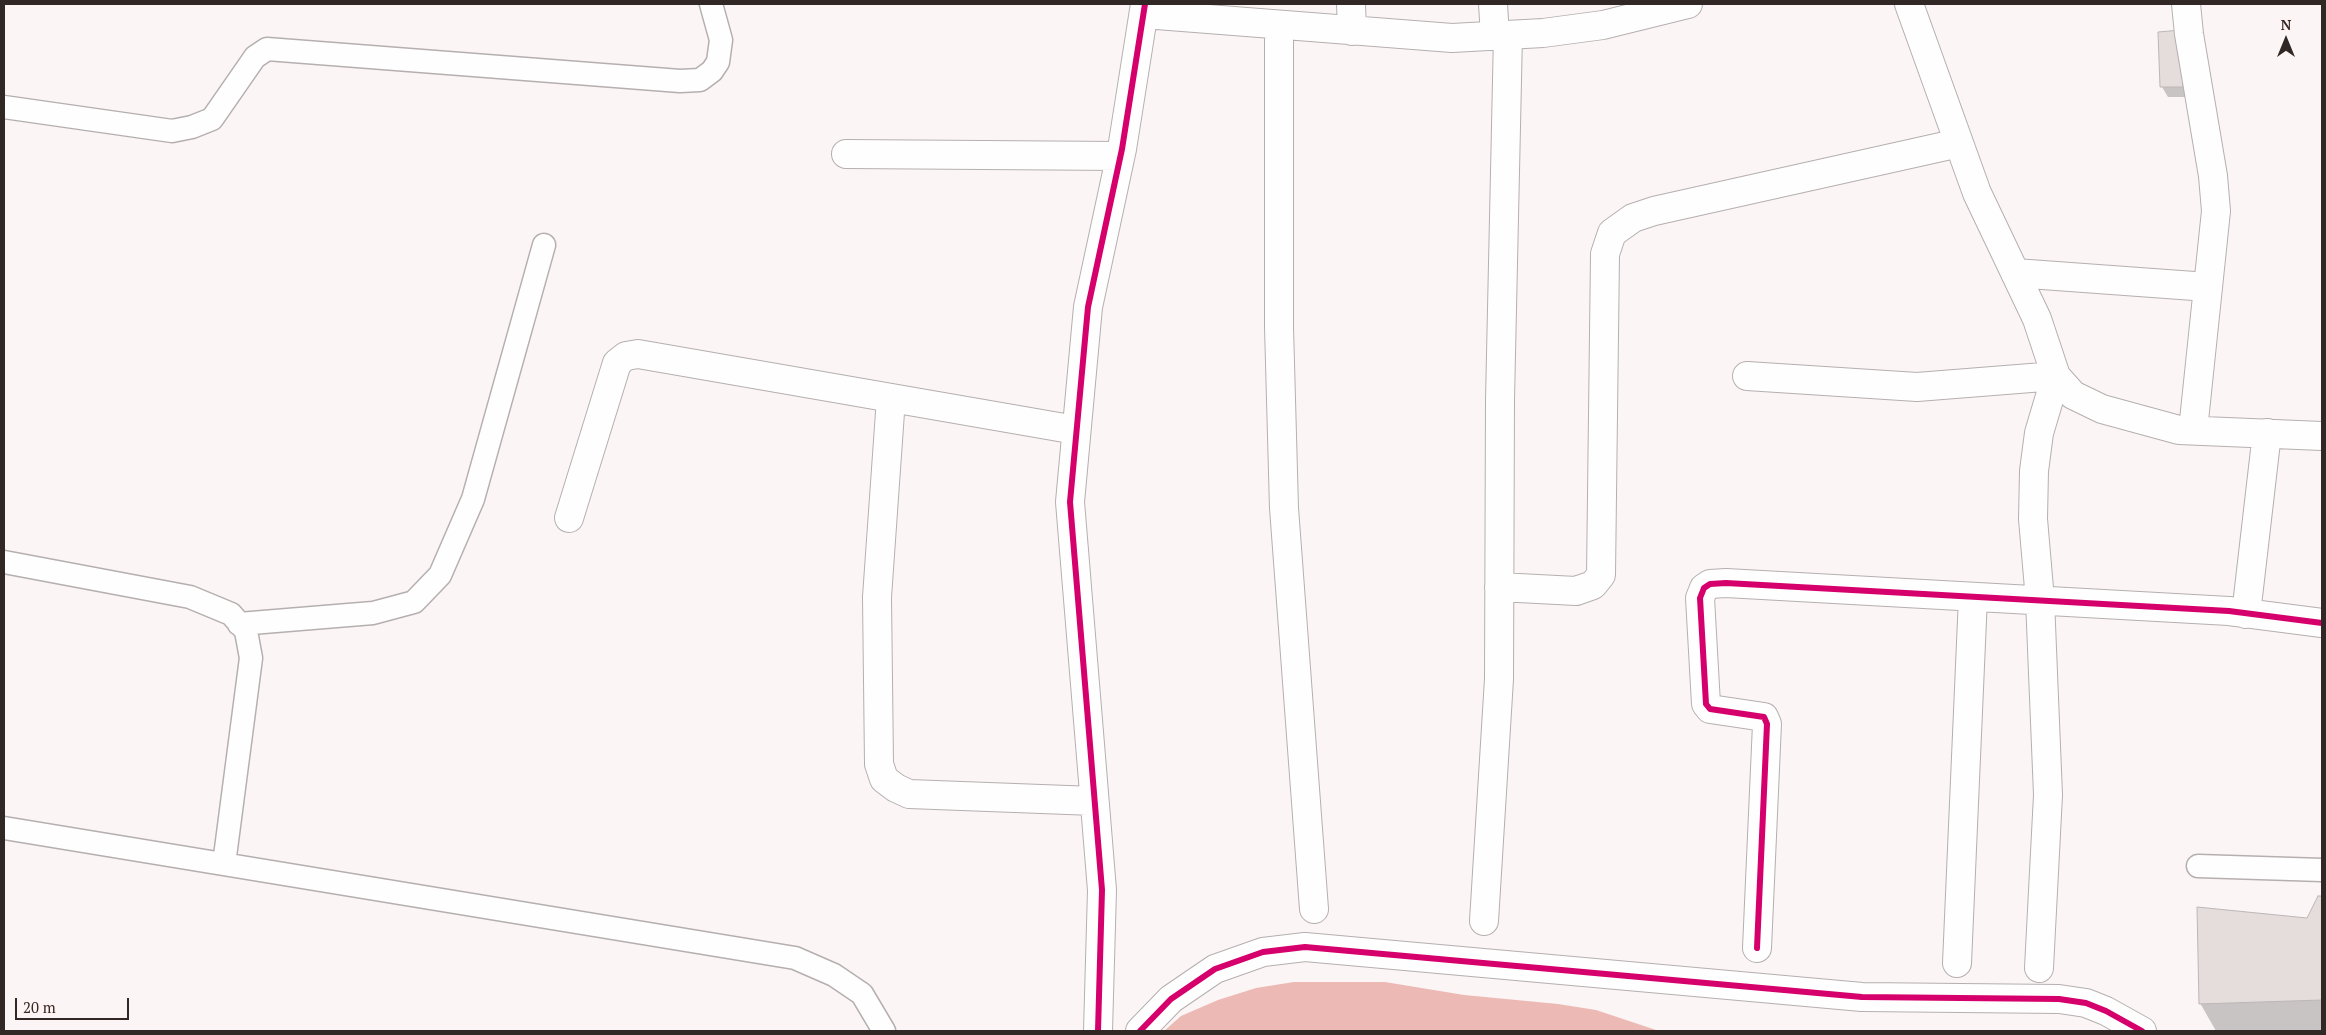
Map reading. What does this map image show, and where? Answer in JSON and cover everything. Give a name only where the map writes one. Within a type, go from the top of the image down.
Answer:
[{"type":"street","points":[[1351,4],[1352,32]]},
{"type":"street","points":[[1484,921],[1499,679],[1501,36],[1493,4]]},
{"type":"street","points":[[1098,1031],[1102,890],[1070,502],[1088,307],[1120,156],[1144,9],[1352,32],[1443,38],[1543,33],[1604,25],[1688,4]]},
{"type":"street","points":[[1909,4],[1977,193],[2037,320],[2056,376],[2073,395],[2102,409],[2179,430],[2322,436]]},
{"type":"street","points":[[2186,4],[2189,34],[2213,176],[2216,211],[2193,430]]},
{"type":"street","points":[[1280,25],[1279,327],[1284,508],[1314,909]]},
{"type":"street","points":[[1499,586],[1576,591],[1594,585],[1601,575],[1605,254],[1612,233],[1633,218],[1654,211],[1959,144]]},
{"type":"street","points":[[846,154],[1120,156]]},
{"type":"street","points":[[2016,273],[2208,286]]},
{"type":"street","points":[[569,518],[617,363],[626,356],[638,354],[1076,430]]},
{"type":"street","points":[[1747,376],[1918,386],[2056,376]]},
{"type":"street","points":[[2039,968],[2048,795],[2040,600],[2033,520],[2034,471],[2039,433],[2056,376]]},
{"type":"street","points":[[891,398],[877,597],[879,764],[884,779],[908,794],[1094,801]]},
{"type":"street","points":[[2246,614],[2267,433]]},
{"type":"street","points":[[1757,948],[1767,724],[1764,717],[1710,709],[1706,704],[1700,598],[1704,588],[1710,584],[1726,583],[2040,600],[2246,614],[2322,623]]},
{"type":"street","points":[[1957,962],[1973,597]]},
{"type":"street","points":[[1140,1031],[1172,999],[1216,969],[1263,952],[1305,947],[1862,997],[2060,999],[2086,1003],[2106,1011],[2142,1031]]},
{"type":"lane","points":[[4,108],[172,132],[212,119],[255,57],[267,48],[680,81],[700,80],[712,71],[718,62],[721,40],[711,4]]},
{"type":"lane","points":[[240,624],[373,612],[414,602],[440,574],[473,499],[544,245]]},
{"type":"lane","points":[[4,562],[190,597],[231,614],[246,632],[251,658],[224,864]]},
{"type":"lane","points":[[4,828],[795,958],[834,974],[862,994],[884,1031]]},
{"type":"lane","points":[[2198,866],[2322,870]]},
{"type":"shaded area","points":[[1294,982],[1385,982],[1464,995],[1558,1004],[1596,1010],[1659,1031],[1164,1031],[1181,1016],[1218,1000],[1256,988]]},
{"type":"building","points":[[2181,30],[2183,87],[2160,87],[2158,32]]},
{"type":"building","points":[[2318,896],[2322,896],[2322,1000],[2199,1004],[2197,907],[2307,918]]},
{"type":"cycle path","points":[[1098,1031],[1102,890],[1070,502],[1088,307],[1122,149],[1145,4]]},
{"type":"cycle path","points":[[1757,948],[1767,724],[1764,717],[1710,709],[1706,704],[1700,598],[1704,588],[1710,584],[1726,583],[2229,611],[2322,623]]},
{"type":"cycle path","points":[[1140,1031],[1171,999],[1215,969],[1263,952],[1305,947],[1862,997],[2059,999],[2086,1003],[2106,1011],[2142,1031]]}]
